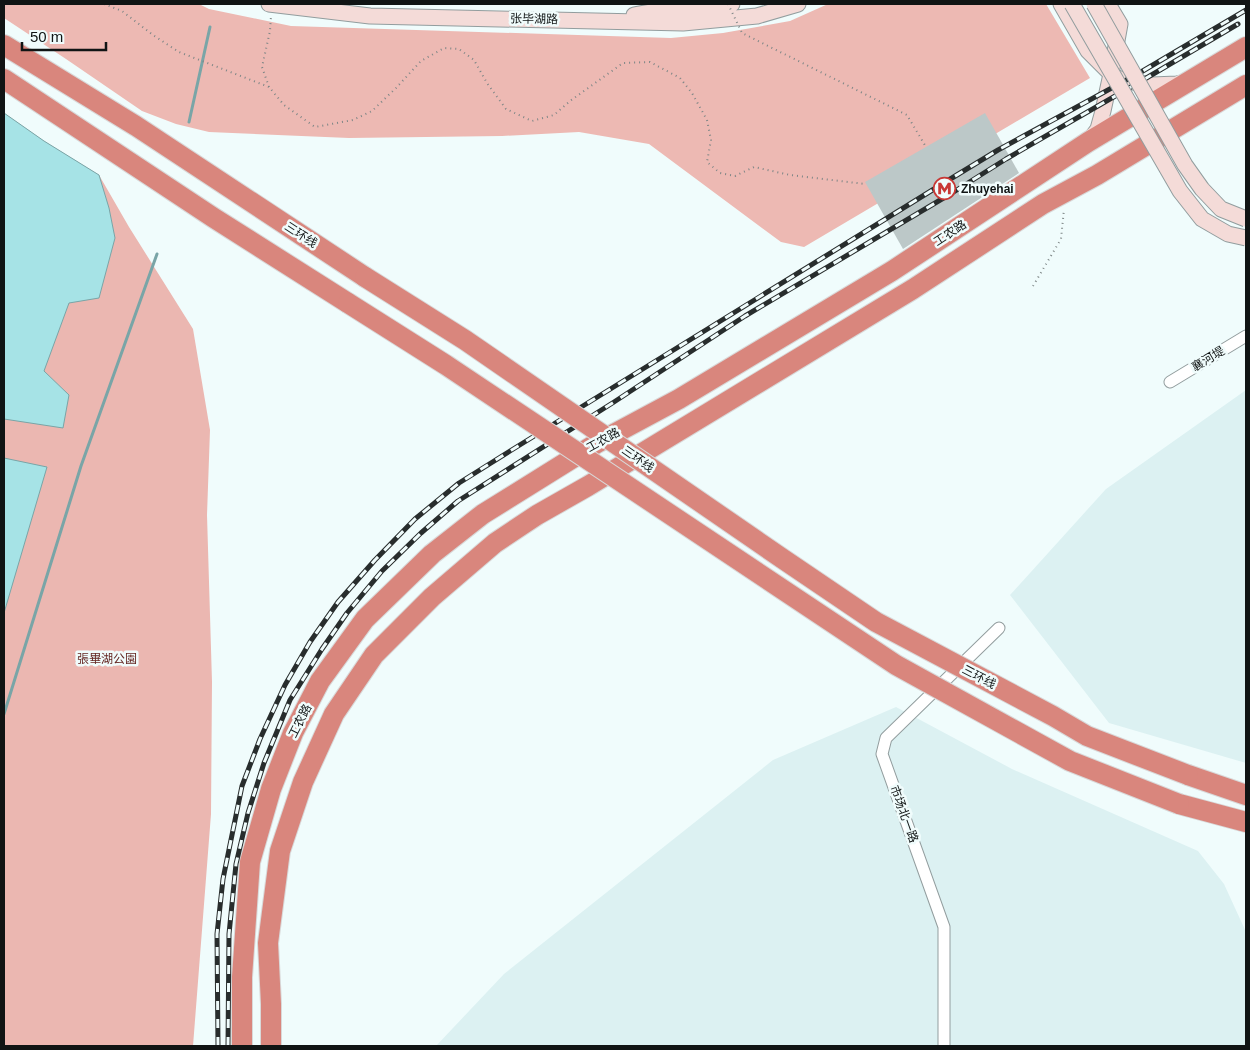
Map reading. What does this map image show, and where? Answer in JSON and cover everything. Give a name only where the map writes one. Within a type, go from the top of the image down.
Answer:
[{"type":"highway","name":"三环线","points":[[4,45],[136,126],[364,277],[465,340],[876,622],[1087,736],[1246,795]]},
{"type":"highway","name":"工农路","points":[[241,1042],[242,977],[250,862],[271,789],[293,733],[320,681],[365,619],[432,554],[483,514],[597,443],[679,399],[892,271],[1088,142],[1246,47]]},
{"type":"highway","points":[[4,79],[214,218],[446,365],[896,666],[1070,761],[1180,804],[1246,822]]},
{"type":"highway","points":[[271,1046],[268,943],[280,851],[303,782],[334,714],[374,655],[432,596],[495,543],[537,515],[913,289],[1043,204],[1097,175],[1246,85]]},
{"type":"main road","name":"张毕湖路","points":[[270,4],[370,16],[693,22],[757,16],[798,4]]},
{"type":"main road","points":[[603,21],[644,12],[732,4]]},
{"type":"main road","points":[[1062,4],[1088,51],[1111,74],[1121,80],[1152,85],[1177,84],[1191,81]]},
{"type":"main road","points":[[1072,4],[1180,191],[1202,219],[1228,234],[1246,238]]},
{"type":"main road","points":[[1094,4],[1185,165],[1202,189],[1221,209],[1246,219]]},
{"type":"main road","points":[[1088,142],[1098,128],[1111,74],[1120,24],[1108,4]]},
{"type":"street","name":"襄河堤","points":[[1170,382],[1246,336]]},
{"type":"street","name":"市场北一路","points":[[944,1046],[944,927],[882,754],[886,738],[999,628]]},
{"type":"path","points":[[104,4],[122,11],[179,52],[268,87]]},
{"type":"path","points":[[270,4],[270,31],[262,68],[268,87],[284,105],[315,126],[353,120],[372,111],[421,61],[444,48],[459,49],[474,60],[487,83],[506,109],[532,121],[554,115],[570,101],[623,63],[650,62],[680,78],[692,92],[707,120],[711,140],[707,162],[720,173],[735,176],[754,167],[790,175],[865,184]]},
{"type":"path","points":[[728,4],[742,33],[907,115],[926,147]]},
{"type":"path","points":[[1033,286],[1061,239],[1066,191]]},
{"type":"shaded area","points":[[4,4],[199,4],[209,9],[291,26],[671,38],[723,33],[790,21],[828,4],[1046,4],[1090,78],[804,247],[781,242],[649,144],[579,132],[502,136],[349,138],[209,132],[176,124],[142,111],[4,18]]},
{"type":"shaded area","points":[[1246,390],[1246,763],[1109,723],[1010,595],[1106,489]]},
{"type":"shaded area","points":[[896,707],[1012,769],[1198,851],[1224,884],[1246,932],[1246,1046],[436,1046],[504,974],[773,760]]},
{"type":"green space","name":"張畢湖公園","points":[[4,113],[44,141],[99,175],[193,329],[210,430],[207,515],[212,682],[211,814],[193,1046],[4,1046]]},
{"type":"water","points":[[4,113],[44,141],[99,175],[109,208],[115,238],[99,298],[69,303],[44,371],[69,395],[63,428],[4,419]]},
{"type":"water","points":[[4,458],[47,467],[4,613]]},
{"type":"building","points":[[985,113],[1019,173],[903,249],[865,182]]},
{"type":"waterway","points":[[189,122],[210,27]]},
{"type":"waterway","points":[[4,714],[81,466],[157,254]]},
{"type":"railway","points":[[218,1046],[217,934],[223,879],[242,786],[260,739],[285,685],[310,642],[338,602],[415,519],[459,483],[947,181],[998,150],[1141,72],[1246,10]]},
{"type":"railway","points":[[228,1046],[229,934],[236,864],[248,813],[264,763],[290,700],[347,613],[382,571],[421,533],[458,501],[745,316],[1006,159],[1238,24]]},
{"type":"place","name":"Zhuyehai","points":[[945,189]]}]
